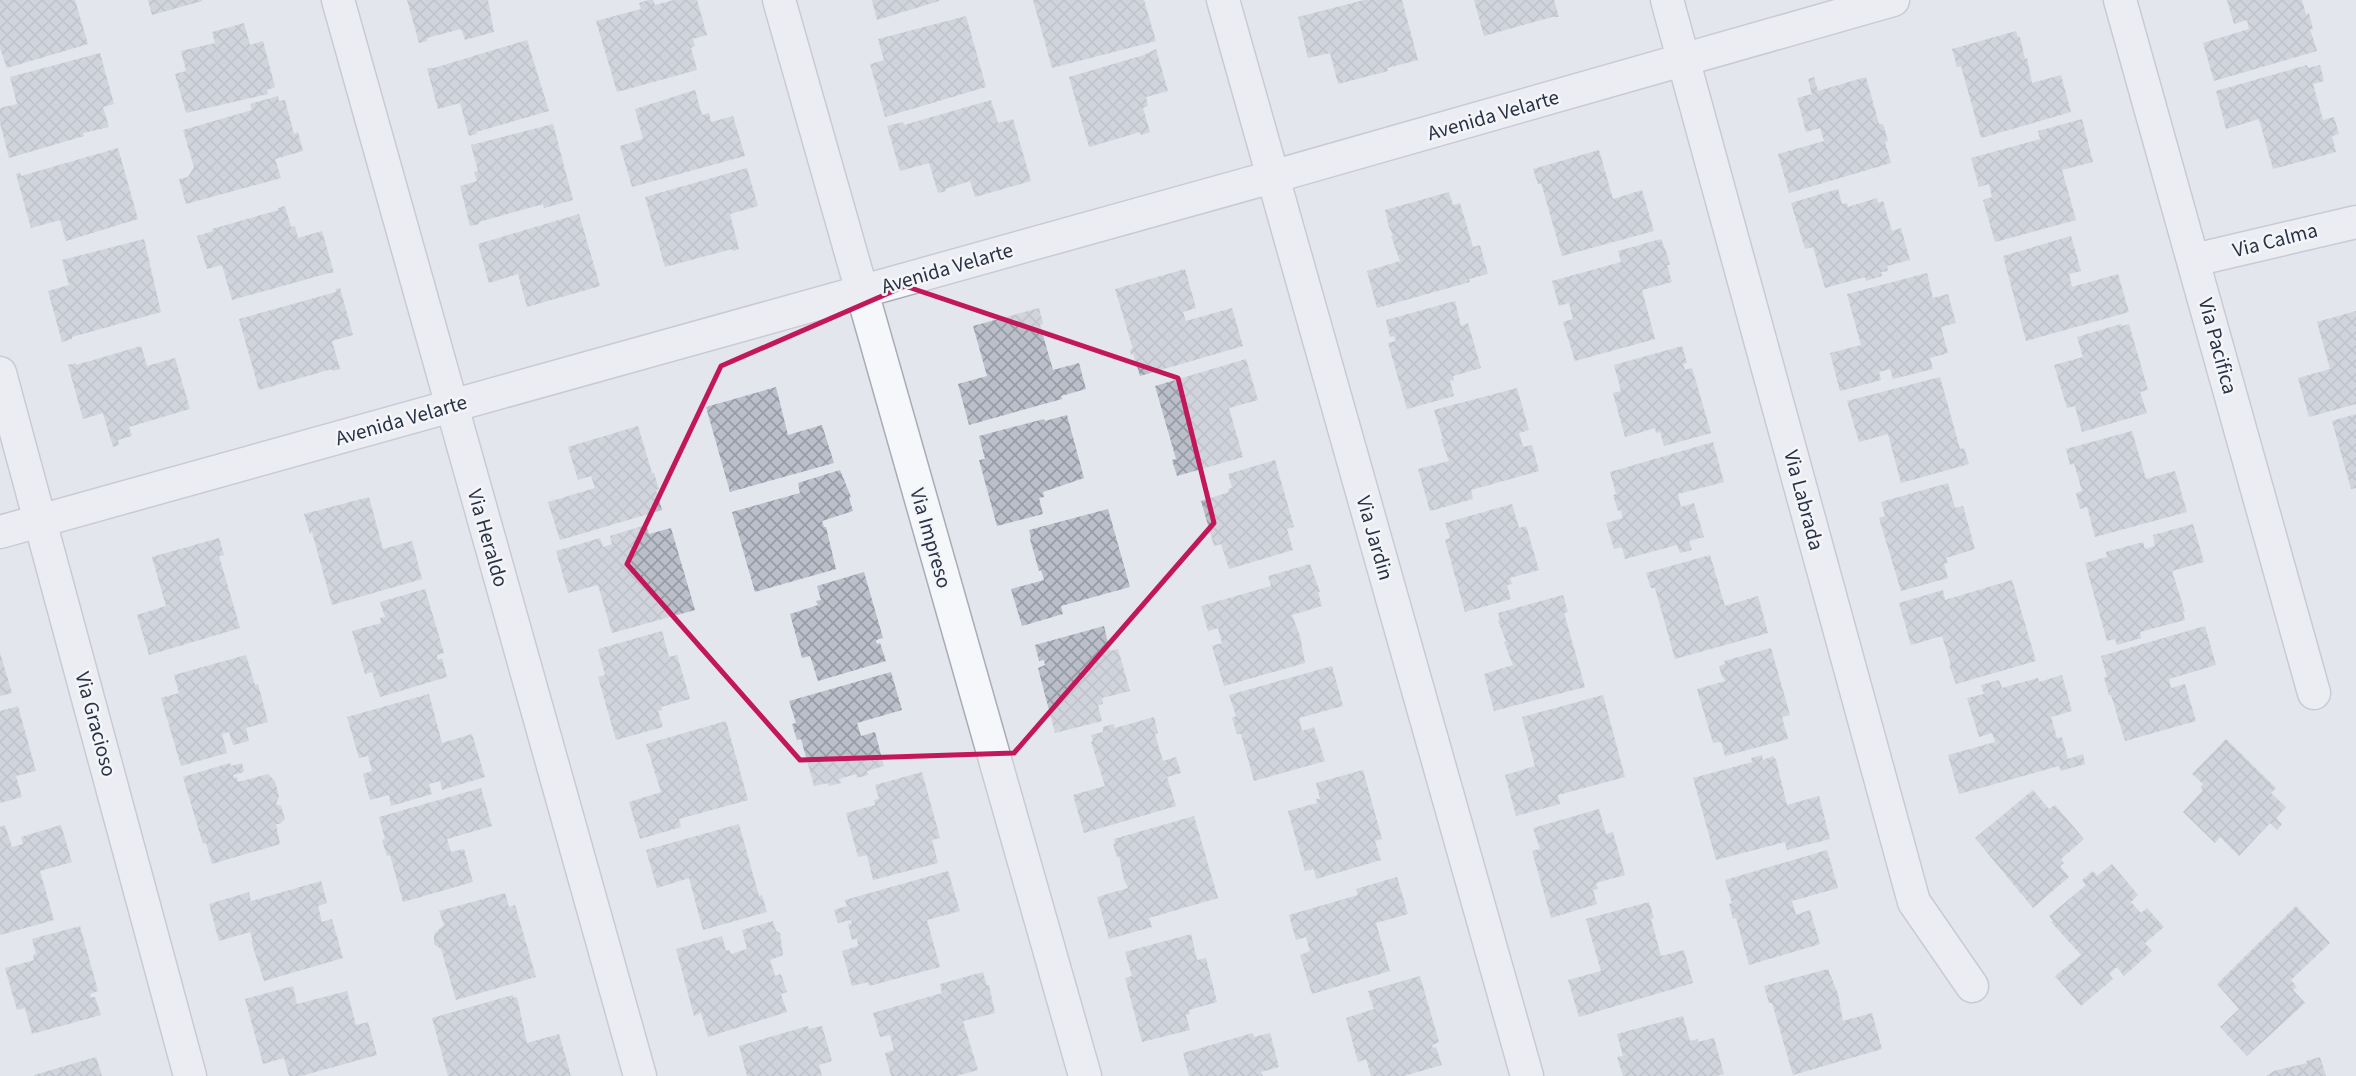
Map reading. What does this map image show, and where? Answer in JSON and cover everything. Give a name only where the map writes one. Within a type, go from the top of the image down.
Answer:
[{"type":"street","name":"Via Heraldo","points":[[338,0],[640,1076]]},
{"type":"street","name":"Via Impreso","points":[[779,0],[1085,1076]]},
{"type":"street","name":"Via Jardin","points":[[1223,0],[1527,1076]]},
{"type":"street","name":"Via Labrada","points":[[1667,0],[1914,902],[1972,986]]},
{"type":"street","name":"Avenida Velarte","points":[[0,532],[1272,177],[1893,0]]},
{"type":"street","name":"Via Pacifica","points":[[2120,0],[2314,693]]},
{"type":"street","name":"Via Calma","points":[[2194,260],[2356,222]]},
{"type":"street","name":"Via Gracioso","points":[[0,373],[190,1076]]},
{"type":"highlighted area","points":[[905,286],[1178,378],[1214,523],[1014,753],[800,760],[627,564],[721,366]]},
{"type":"building","points":[[0,0],[75,0],[88,44],[7,68],[0,48]]},
{"type":"building","points":[[148,0],[202,0],[202,1],[152,15]]},
{"type":"building","points":[[407,0],[488,0],[494,32],[465,40],[461,29],[427,38],[427,41],[419,43]]},
{"type":"building","points":[[653,0],[655,5],[674,0],[697,0],[707,35],[693,39],[695,46],[691,48],[697,70],[617,92],[596,21],[641,9],[639,3]]},
{"type":"building","points":[[872,0],[939,0],[939,1],[877,20]]},
{"type":"building","points":[[1033,0],[1144,0],[1156,41],[1052,68]]},
{"type":"building","points":[[1364,0],[1402,0],[1418,60],[1338,84],[1330,53],[1308,58],[1298,17]]},
{"type":"building","points":[[1474,0],[1554,0],[1559,17],[1484,36]]},
{"type":"building","points":[[2227,0],[2302,0],[2306,15],[2309,13],[2313,29],[2310,29],[2317,51],[2214,81],[2203,43],[2249,29],[2247,20],[2234,24]]},
{"type":"building","points":[[966,16],[986,87],[885,117],[870,64],[884,60],[878,39]]},
{"type":"building","points":[[244,23],[250,45],[263,41],[275,87],[267,90],[268,94],[186,113],[175,74],[186,71],[181,51],[215,43],[212,32]]},
{"type":"building","points":[[2016,31],[2025,59],[2027,58],[2032,83],[2061,75],[2071,112],[1981,138],[1961,66],[1957,67],[1952,49]]},
{"type":"building","points":[[527,40],[549,111],[469,136],[460,103],[438,109],[427,68]]},
{"type":"building","points":[[1156,49],[1168,91],[1146,97],[1148,106],[1143,108],[1150,132],[1141,135],[1140,132],[1089,147],[1069,77]]},
{"type":"building","points":[[100,53],[114,104],[103,107],[109,127],[9,158],[0,123],[0,108],[17,104],[10,77]]},
{"type":"building","points":[[2307,65],[2308,68],[2320,65],[2324,81],[2313,84],[2323,120],[2334,117],[2339,134],[2332,136],[2336,152],[2273,169],[2259,119],[2226,129],[2216,91]]},
{"type":"building","points":[[1814,77],[1818,91],[1866,77],[1879,124],[1883,124],[1888,141],[1885,142],[1891,163],[1789,193],[1778,154],[1824,141],[1820,128],[1806,132],[1797,98],[1812,94],[1808,79]]},
{"type":"building","points":[[695,90],[702,115],[709,113],[711,122],[733,116],[745,156],[632,187],[620,146],[643,139],[635,109]]},
{"type":"building","points":[[278,96],[279,101],[285,100],[294,134],[298,132],[303,151],[275,159],[281,178],[186,204],[179,179],[188,177],[194,167],[183,130],[252,110],[250,104]]},
{"type":"building","points":[[991,100],[998,123],[1013,119],[1031,181],[975,197],[970,181],[938,193],[929,163],[900,171],[887,126],[903,122],[904,125]]},
{"type":"building","points":[[2082,119],[2093,162],[2062,170],[2076,220],[1995,242],[1983,200],[1992,197],[1989,184],[1979,187],[1971,158],[2040,139],[2038,131]]},
{"type":"building","points":[[553,124],[573,200],[544,208],[543,204],[470,226],[460,186],[477,181],[474,172],[478,171],[471,145]]},
{"type":"building","points":[[118,148],[138,219],[66,241],[60,220],[31,228],[16,174],[20,173],[21,176]]},
{"type":"building","points":[[1599,150],[1613,199],[1642,190],[1654,231],[1562,256],[1541,183],[1538,184],[1533,169]]},
{"type":"building","points":[[747,168],[758,206],[730,214],[739,249],[665,267],[645,197]]},
{"type":"building","points":[[1838,189],[1842,204],[1847,203],[1848,207],[1877,198],[1878,203],[1883,201],[1892,231],[1901,228],[1910,260],[1887,266],[1888,271],[1881,272],[1882,276],[1866,281],[1865,277],[1825,288],[1813,247],[1805,249],[1791,203]]},
{"type":"building","points":[[1449,192],[1453,205],[1460,203],[1473,247],[1480,245],[1488,274],[1469,279],[1470,282],[1377,308],[1367,271],[1400,261],[1385,210]]},
{"type":"building","points":[[285,206],[291,227],[295,226],[298,238],[322,231],[334,273],[232,300],[222,265],[207,269],[197,236]]},
{"type":"building","points":[[579,214],[600,286],[527,307],[518,274],[489,283],[478,244]]},
{"type":"building","points":[[2071,236],[2081,271],[2069,274],[2072,287],[2118,274],[2129,312],[2026,341],[2003,256]]},
{"type":"building","points":[[144,239],[161,312],[62,342],[48,291],[69,285],[62,260]]},
{"type":"building","points":[[1661,239],[1670,265],[1667,265],[1672,282],[1642,290],[1655,339],[1575,361],[1563,322],[1573,319],[1569,303],[1559,306],[1552,281],[1621,262],[1618,251]]},
{"type":"building","points":[[1185,269],[1196,308],[1183,312],[1186,321],[1232,308],[1243,346],[1140,376],[1133,354],[1131,355],[1130,350],[1133,349],[1115,289]]},
{"type":"building","points":[[1927,273],[1933,298],[1948,294],[1956,323],[1941,327],[1948,353],[1930,358],[1933,369],[1893,379],[1890,369],[1879,372],[1881,380],[1840,391],[1830,353],[1861,345],[1847,294]]},
{"type":"building","points":[[340,288],[353,335],[332,341],[340,369],[259,390],[239,319],[336,292],[336,289]]},
{"type":"building","points":[[1455,301],[1461,326],[1468,323],[1481,368],[1453,376],[1454,380],[1450,381],[1454,396],[1407,409],[1388,343],[1396,341],[1394,336],[1390,337],[1386,320]]},
{"type":"building","points":[[1039,308],[1043,324],[1040,325],[1053,370],[1079,363],[1086,389],[1061,396],[1062,399],[969,425],[958,384],[987,376],[973,326]]},
{"type":"building","points":[[2356,311],[2356,404],[2309,417],[2298,378],[2330,369],[2317,322]]},
{"type":"building","points":[[2129,324],[2148,390],[2140,392],[2147,413],[2082,432],[2075,406],[2067,408],[2054,365],[2083,357],[2077,337]]},
{"type":"building","points":[[141,346],[147,366],[175,358],[190,409],[129,427],[132,436],[118,440],[119,445],[113,447],[103,413],[83,419],[68,365]]},
{"type":"building","points":[[1682,346],[1687,363],[1683,364],[1685,370],[1692,368],[1711,433],[1664,446],[1660,432],[1656,433],[1655,428],[1625,437],[1613,393],[1621,391],[1614,365]]},
{"type":"building","points":[[1246,359],[1258,400],[1229,408],[1243,457],[1177,476],[1172,460],[1176,459],[1155,386]]},
{"type":"building","points":[[1940,377],[1960,449],[1964,448],[1969,464],[1901,483],[1888,434],[1859,442],[1847,401]]},
{"type":"building","points":[[776,387],[788,435],[822,425],[834,463],[730,492],[706,407]]},
{"type":"building","points":[[1517,388],[1529,430],[1519,433],[1523,447],[1532,445],[1539,471],[1471,490],[1473,499],[1430,511],[1418,469],[1449,461],[1434,410]]},
{"type":"building","points":[[2356,414],[2356,488],[2351,489],[2332,421]]},
{"type":"building","points":[[1067,415],[1084,478],[1043,492],[1044,497],[1039,498],[1043,514],[997,526],[979,460],[985,459],[979,436]]},
{"type":"building","points":[[638,426],[659,489],[656,490],[662,510],[560,540],[548,502],[595,488],[591,476],[578,480],[568,447]]},
{"type":"building","points":[[2132,431],[2146,479],[2175,471],[2187,512],[2095,537],[2087,507],[2080,509],[2076,493],[2082,491],[2074,463],[2070,465],[2066,449]]},
{"type":"building","points":[[1713,442],[1724,482],[1678,494],[1681,507],[1694,503],[1704,537],[1689,541],[1692,550],[1680,553],[1677,545],[1625,559],[1622,547],[1614,549],[1606,523],[1623,518],[1613,495],[1616,494],[1610,472]]},
{"type":"building","points":[[1275,460],[1294,527],[1287,529],[1293,550],[1229,569],[1221,544],[1214,546],[1201,501],[1229,492],[1228,489],[1232,488],[1228,474]]},
{"type":"building","points":[[840,470],[851,497],[849,498],[853,511],[822,521],[826,527],[836,569],[755,592],[732,512],[800,493],[798,483]]},
{"type":"building","points":[[1948,483],[1955,508],[1963,506],[1975,549],[1946,558],[1948,563],[1944,564],[1948,578],[1901,591],[1879,518],[1885,516],[1881,502]]},
{"type":"building","points":[[369,497],[383,549],[412,541],[422,579],[332,605],[312,532],[310,534],[304,514]]},
{"type":"building","points":[[1512,504],[1519,528],[1526,526],[1539,570],[1510,578],[1512,584],[1507,585],[1511,599],[1465,612],[1445,540],[1450,538],[1445,523]]},
{"type":"building","points":[[1108,509],[1130,587],[1061,606],[1063,614],[1022,626],[1011,589],[1044,580],[1041,570],[1039,571],[1029,530]]},
{"type":"building","points":[[2193,524],[2204,562],[2172,571],[2185,620],[2140,632],[2141,638],[2117,645],[2115,639],[2107,641],[2085,563],[2107,557],[2106,552],[2143,542],[2145,549],[2155,546],[2153,535]]},
{"type":"building","points":[[646,525],[649,534],[671,528],[695,610],[612,633],[598,585],[568,593],[556,551],[600,538],[603,547],[612,544],[610,536]]},
{"type":"building","points":[[219,538],[224,555],[219,556],[240,628],[149,655],[137,615],[166,606],[152,557]]},
{"type":"building","points":[[1710,555],[1725,606],[1758,596],[1768,633],[1675,659],[1655,588],[1651,588],[1646,573]]},
{"type":"building","points":[[1310,564],[1322,606],[1292,615],[1300,636],[1305,663],[1224,686],[1212,646],[1222,643],[1218,628],[1208,631],[1201,606],[1271,586],[1268,576]]},
{"type":"building","points":[[864,572],[883,638],[876,640],[877,644],[880,643],[886,661],[818,681],[810,656],[802,658],[790,614],[818,605],[816,601],[821,600],[817,586]]},
{"type":"building","points":[[2012,580],[2036,661],[1956,684],[1942,636],[1911,645],[1899,603],[1943,590],[1945,600]]},
{"type":"building","points":[[425,589],[444,653],[437,655],[438,660],[442,658],[447,677],[380,697],[372,672],[365,674],[352,631],[381,623],[380,618],[385,617],[380,602]]},
{"type":"building","points":[[1563,595],[1568,612],[1564,613],[1585,687],[1494,711],[1484,674],[1513,665],[1504,642],[1506,641],[1498,621],[1498,613]]},
{"type":"building","points":[[1104,626],[1110,651],[1118,649],[1130,691],[1102,698],[1103,704],[1098,705],[1102,721],[1055,733],[1038,668],[1045,665],[1044,660],[1039,661],[1035,645]]},
{"type":"building","points":[[2205,626],[2216,665],[2169,679],[2171,688],[2185,684],[2196,721],[2125,741],[2104,678],[2107,677],[2101,656]]},
{"type":"building","points":[[662,631],[669,657],[677,655],[690,699],[661,707],[662,710],[658,711],[663,727],[616,740],[598,677],[605,675],[598,649]]},
{"type":"building","points":[[1771,648],[1790,715],[1782,717],[1788,739],[1725,756],[1721,742],[1713,743],[1697,689],[1725,681],[1719,666],[1725,664],[1724,661]]},
{"type":"building","points":[[0,653],[12,693],[0,696]]},
{"type":"building","points":[[246,655],[255,685],[258,684],[268,722],[246,728],[249,741],[233,745],[229,732],[222,734],[227,753],[181,766],[161,698],[179,693],[174,675]]},
{"type":"building","points":[[1332,666],[1343,706],[1299,718],[1302,731],[1314,727],[1325,761],[1254,781],[1241,734],[1237,734],[1232,718],[1236,716],[1229,695]]},
{"type":"building","points":[[891,672],[902,710],[857,723],[861,736],[875,732],[884,766],[867,771],[868,775],[857,778],[856,774],[839,779],[841,783],[814,786],[801,739],[797,740],[792,724],[796,723],[789,701]]},
{"type":"building","points":[[2062,675],[2072,711],[2051,717],[2057,738],[2062,737],[2068,759],[2083,754],[2085,764],[2061,771],[2059,766],[1959,794],[1948,755],[1995,742],[1992,733],[1979,737],[1967,698],[1984,694],[1981,685],[1999,680],[2002,688],[2038,678],[2039,682]]},
{"type":"building","points":[[429,694],[442,743],[472,734],[485,777],[442,790],[440,781],[429,784],[432,794],[391,806],[389,795],[370,800],[363,774],[372,771],[368,756],[359,758],[347,717]]},
{"type":"building","points":[[1603,695],[1625,777],[1558,795],[1560,804],[1516,816],[1505,775],[1535,766],[1522,717]]},
{"type":"building","points":[[18,706],[36,771],[16,776],[22,797],[0,803],[0,711]]},
{"type":"building","points":[[1154,717],[1158,733],[1155,734],[1163,761],[1176,757],[1181,773],[1167,777],[1176,806],[1084,833],[1073,795],[1105,786],[1091,735],[1103,732],[1103,727],[1114,724],[1115,728]]},
{"type":"building","points":[[726,721],[748,800],[679,819],[681,827],[640,839],[629,802],[661,792],[646,744]]},
{"type":"building","points":[[2226,739],[2276,788],[2271,793],[2286,807],[2276,818],[2282,824],[2277,830],[2270,823],[2239,856],[2220,837],[2215,843],[2183,812],[2203,790],[2203,784],[2192,774]]},
{"type":"building","points":[[1762,755],[1763,760],[1773,756],[1776,760],[1787,805],[1819,796],[1830,839],[1787,850],[1785,842],[1716,860],[1693,778],[1752,762],[1751,758]]},
{"type":"building","points":[[230,763],[231,766],[242,763],[244,772],[233,775],[238,782],[268,774],[275,781],[279,796],[276,804],[281,806],[285,819],[276,824],[280,844],[212,864],[206,843],[203,844],[183,777]]},
{"type":"building","points":[[1363,770],[1382,839],[1375,841],[1381,860],[1316,879],[1314,869],[1305,871],[1288,811],[1317,803],[1316,799],[1320,799],[1316,783]]},
{"type":"building","points":[[922,772],[940,838],[932,840],[938,863],[873,880],[867,855],[858,857],[846,813],[875,805],[874,800],[879,799],[875,785]]},
{"type":"building","points":[[481,788],[492,826],[447,839],[451,852],[464,849],[473,882],[403,902],[390,855],[387,856],[382,840],[385,839],[379,817]]},
{"type":"building","points":[[2033,790],[2049,809],[2055,805],[2084,839],[2061,859],[2064,863],[2060,866],[2069,877],[2033,908],[1975,838]]},
{"type":"building","points":[[1599,809],[1606,834],[1613,832],[1625,875],[1596,883],[1598,889],[1593,890],[1597,904],[1551,918],[1532,851],[1540,849],[1533,828]]},
{"type":"building","points":[[1194,816],[1218,898],[1149,918],[1152,927],[1109,939],[1097,897],[1128,888],[1113,844],[1114,839]]},
{"type":"building","points":[[739,824],[759,896],[762,895],[767,912],[703,930],[689,878],[657,888],[646,850]]},
{"type":"building","points":[[5,825],[12,847],[23,844],[21,837],[61,825],[72,862],[40,871],[54,920],[0,935],[0,827]]},
{"type":"building","points":[[1827,850],[1838,888],[1792,901],[1796,915],[1810,910],[1820,944],[1749,965],[1736,918],[1733,919],[1729,904],[1732,903],[1725,880]]},
{"type":"building","points":[[2112,864],[2138,895],[2131,902],[2141,913],[2147,908],[2164,927],[2145,943],[2152,951],[2124,976],[2117,967],[2109,974],[2113,979],[2081,1006],[2055,976],[2081,955],[2051,922],[2053,921],[2049,916],[2086,885],[2082,880],[2093,871],[2097,876]]},
{"type":"building","points":[[948,871],[960,911],[927,920],[940,967],[869,986],[868,982],[852,986],[842,951],[858,946],[857,938],[852,940],[848,924],[852,923],[851,920],[838,923],[834,910],[847,906],[845,900]]},
{"type":"building","points":[[1397,877],[1408,914],[1376,923],[1390,971],[1312,994],[1300,955],[1310,951],[1306,937],[1296,940],[1289,915],[1358,895],[1356,889]]},
{"type":"building","points":[[321,881],[327,903],[318,906],[322,922],[332,919],[343,958],[264,981],[250,932],[219,941],[209,904],[249,892],[251,901]]},
{"type":"building","points":[[505,893],[509,907],[515,905],[536,977],[456,1000],[441,949],[434,944],[434,934],[444,925],[439,911]]},
{"type":"building","points":[[1649,902],[1661,956],[1684,950],[1693,983],[1579,1017],[1568,980],[1601,971],[1586,919]]},
{"type":"building","points":[[2296,906],[2330,943],[2291,980],[2297,987],[2293,990],[2305,1003],[2247,1056],[2220,1027],[2239,1009],[2217,984]]},
{"type":"building","points":[[773,921],[776,931],[780,933],[783,955],[770,960],[775,976],[781,974],[787,992],[781,994],[787,1012],[708,1037],[701,1013],[694,1016],[676,949],[722,936],[726,951],[729,950],[731,954],[747,949],[742,930]]},
{"type":"building","points":[[80,926],[98,991],[90,994],[95,997],[101,1015],[32,1034],[25,1008],[17,1010],[5,968],[34,960],[33,955],[36,954],[32,939]]},
{"type":"building","points":[[1191,934],[1197,960],[1206,958],[1217,1002],[1189,1010],[1190,1014],[1186,1015],[1190,1030],[1142,1042],[1125,978],[1132,976],[1125,952]]},
{"type":"building","points":[[1828,969],[1838,994],[1843,1021],[1872,1013],[1882,1049],[1793,1075],[1772,1003],[1769,1003],[1764,986]]},
{"type":"building","points":[[983,972],[987,986],[989,985],[995,1013],[963,1021],[978,1070],[956,1076],[891,1076],[885,1053],[894,1050],[890,1035],[880,1037],[873,1013],[942,993],[940,984]]},
{"type":"building","points":[[1420,976],[1439,1042],[1432,1045],[1433,1048],[1436,1047],[1442,1065],[1404,1076],[1371,1076],[1366,1059],[1358,1062],[1346,1018],[1374,1009],[1368,991]]},
{"type":"building","points":[[293,986],[297,1004],[347,991],[356,1025],[368,1022],[377,1055],[301,1076],[289,1076],[284,1058],[263,1064],[245,999]]},
{"type":"building","points":[[513,995],[514,998],[517,997],[527,1043],[559,1034],[571,1076],[448,1076],[432,1018]]},
{"type":"building","points":[[1683,1016],[1690,1041],[1714,1038],[1724,1074],[1623,1076],[1617,1057],[1623,1056],[1617,1034]]},
{"type":"building","points":[[808,1026],[809,1029],[822,1026],[832,1061],[819,1065],[822,1076],[747,1076],[739,1046]]},
{"type":"building","points":[[1253,1033],[1254,1037],[1270,1033],[1279,1067],[1261,1072],[1263,1076],[1189,1076],[1183,1053]]},
{"type":"building","points":[[96,1057],[102,1076],[34,1076],[34,1075]]},
{"type":"building","points":[[2320,1057],[2326,1076],[2266,1076],[2274,1071]]}]
